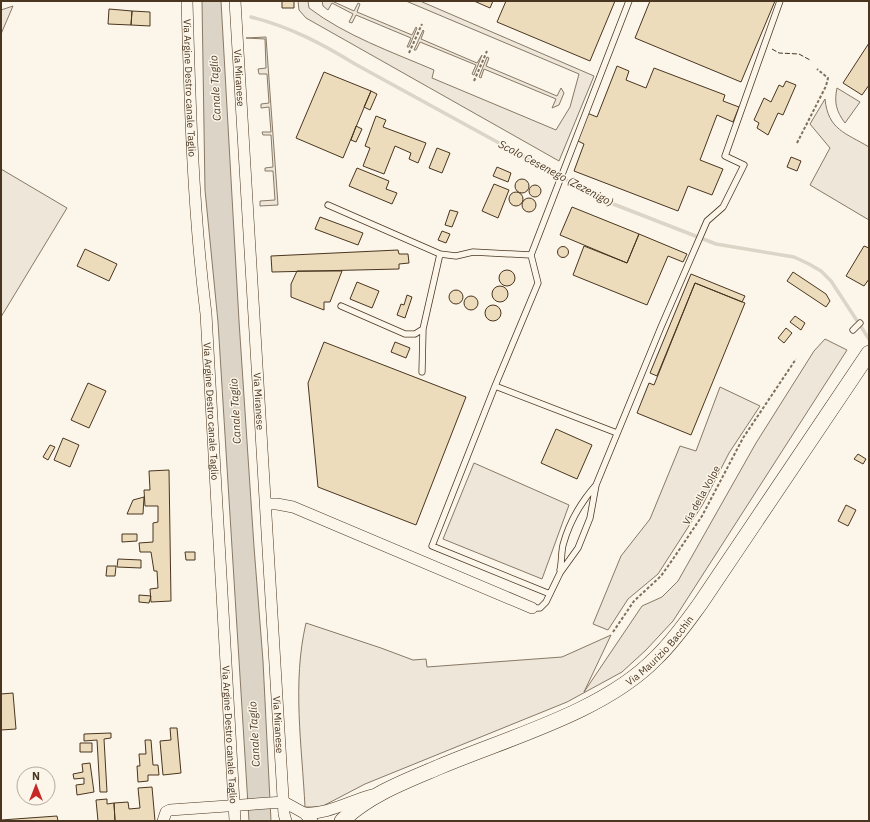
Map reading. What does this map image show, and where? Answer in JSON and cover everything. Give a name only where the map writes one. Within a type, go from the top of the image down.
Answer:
[{"type":"main road","name":"Via Maurizio Bacchin","points":[[342,821],[355,809],[383,792],[466,756],[567,716],[599,700],[656,659],[677,635],[700,604],[868,355]]},
{"type":"street","name":"Via Argine Destro canale Taglio","points":[[187,1],[193,187],[206,314],[235,821]]},
{"type":"street","name":"Via Miranese","points":[[235,1],[266,504],[280,803],[286,821]]},
{"type":"street","points":[[266,504],[277,504],[293,507],[532,608]]},
{"type":"street","points":[[163,821],[166,812],[170,810],[280,803],[308,817],[352,800],[383,792]]},
{"type":"lane","points":[[550,594],[432,546],[495,386],[538,283],[531,255],[628,1]]},
{"type":"lane","points":[[532,608],[540,608],[546,602],[560,573],[578,548],[590,518],[596,485],[707,221],[723,207],[744,165],[725,156],[780,1]]},
{"type":"lane","points":[[328,205],[440,254],[456,256],[473,252],[531,255]]},
{"type":"lane","points":[[422,372],[423,329],[440,254]]},
{"type":"lane","points":[[341,306],[405,334],[415,334],[423,329]]},
{"type":"lane","points":[[854,330],[860,323]]},
{"type":"lane","points":[[495,386],[617,433]]},
{"type":"lane","points":[[560,573],[564,544],[577,512],[581,503],[596,485]]},
{"type":"path","points":[[409,53],[422,24]]},
{"type":"path","points":[[474,81],[487,51]]},
{"type":"path","points":[[797,144],[826,86],[828,78],[817,69]]},
{"type":"path","name":"Via della Volpe","points":[[613,632],[629,607],[661,576],[702,516],[743,438],[796,359]]},
{"type":"shaded area","points":[[298,1],[308,1],[309,8],[338,27],[386,50],[434,70],[432,78],[556,130],[570,107],[579,74],[406,1],[420,1],[594,76],[559,161],[306,18],[299,10]]},
{"type":"shaded area","points":[[322,1],[332,1],[354,11],[358,3],[360,4],[357,12],[412,35],[416,27],[417,28],[409,47],[407,47],[411,38],[356,15],[352,23],[349,22],[353,14],[332,3],[328,10],[323,6]]},
{"type":"shaded area","points":[[13,6],[1,34],[1,10]]},
{"type":"shaded area","points":[[423,30],[421,39],[477,63],[482,55],[474,75],[472,74],[476,65],[420,42],[416,50],[414,50]]},
{"type":"shaded area","points":[[266,37],[278,205],[260,206],[260,201],[275,200],[273,171],[265,171],[265,168],[273,167],[271,135],[263,135],[262,132],[271,132],[269,107],[261,108],[261,104],[269,103],[267,74],[259,74],[258,69],[266,68],[265,39],[246,38]]},
{"type":"shaded area","points":[[487,57],[489,58],[486,66],[557,96],[561,88],[564,93],[559,105],[552,108],[556,99],[484,69],[481,78],[479,77]]},
{"type":"shaded area","points":[[837,88],[860,102],[845,123],[836,106]]},
{"type":"shaded area","points":[[825,99],[830,118],[834,124],[846,134],[869,147],[869,220],[810,185],[830,148],[810,124]]},
{"type":"shaded area","points":[[1,169],[67,208],[1,317]]},
{"type":"shaded area","points":[[825,339],[847,350],[673,621],[646,650],[622,672],[567,702],[365,784],[321,807],[305,807],[300,738],[299,692],[302,646],[306,623],[413,660],[426,659],[427,667],[562,657],[611,635],[584,692],[642,606],[662,597],[678,581],[756,443],[814,351]]},
{"type":"shaded area","points":[[720,387],[760,406],[729,453],[703,504],[658,574],[628,599],[608,630],[593,624],[621,556],[650,519],[680,446],[696,451]]},
{"type":"shaded area","points":[[474,463],[569,505],[542,579],[443,539]]},
{"type":"water","name":"Canale Taglio","points":[[202,1],[221,1],[239,321],[263,661],[271,821],[249,821],[218,322],[205,190]]},
{"type":"building","points":[[282,1],[294,1],[294,8],[282,8]]},
{"type":"building","points":[[474,1],[493,1],[490,8]]},
{"type":"building","points":[[506,1],[615,1],[590,61],[497,22]]},
{"type":"building","points":[[650,1],[775,1],[741,82],[635,38]]},
{"type":"building","points":[[109,9],[132,11],[131,25],[108,24]]},
{"type":"building","points":[[132,11],[150,12],[150,26],[131,25]]},
{"type":"building","points":[[869,43],[869,85],[862,95],[843,83]]},
{"type":"building","points":[[617,66],[629,71],[626,80],[646,88],[654,68],[725,95],[723,101],[739,107],[733,122],[717,115],[700,160],[723,169],[712,195],[688,186],[678,211],[574,171],[584,144],[576,140],[587,113],[597,117]]},
{"type":"building","points":[[324,72],[371,91],[343,158],[296,138]]},
{"type":"building","points":[[786,81],[796,85],[783,115],[778,113],[768,135],[757,128],[759,123],[754,120],[764,98],[771,102],[779,85],[783,87]]},
{"type":"building","points":[[371,91],[377,94],[370,110],[364,107]]},
{"type":"building","points":[[376,116],[386,120],[383,127],[426,143],[418,163],[409,159],[411,153],[395,146],[384,174],[363,166],[370,148],[365,146]]},
{"type":"building","points":[[356,126],[362,129],[356,142],[351,140]]},
{"type":"building","points":[[437,148],[450,153],[442,173],[429,168]]},
{"type":"building","points":[[791,157],[801,161],[797,171],[787,167]]},
{"type":"building","points":[[497,167],[511,173],[508,182],[493,176]]},
{"type":"building","points":[[357,168],[389,181],[386,189],[397,193],[392,204],[349,186]]},
{"type":"building","points":[[522,179],[527,181],[529,186],[527,191],[522,193],[517,191],[515,186],[517,181]]},
{"type":"building","points":[[494,184],[509,190],[498,218],[482,211]]},
{"type":"building","points":[[533,185],[537,185],[541,191],[537,197],[533,197],[529,193],[529,189]]},
{"type":"building","points":[[516,192],[521,194],[523,199],[521,204],[516,206],[511,204],[509,199],[511,194]]},
{"type":"building","points":[[529,198],[534,200],[536,205],[534,210],[529,212],[524,210],[522,205],[524,200]]},
{"type":"building","points":[[572,207],[639,234],[627,263],[560,235]]},
{"type":"building","points":[[450,210],[458,212],[452,227],[445,225]]},
{"type":"building","points":[[320,217],[363,233],[358,245],[315,229]]},
{"type":"building","points":[[442,231],[450,234],[446,243],[438,240]]},
{"type":"building","points":[[639,234],[687,254],[683,262],[668,256],[647,305],[573,275],[584,246],[627,263]]},
{"type":"building","points":[[864,246],[869,248],[869,279],[864,286],[846,276]]},
{"type":"building","points":[[561,247],[565,247],[567,248],[567,256],[561,257],[558,254],[558,250]]},
{"type":"building","points":[[85,249],[117,264],[109,281],[77,266]]},
{"type":"building","points":[[398,250],[399,254],[408,254],[409,263],[399,264],[399,269],[272,272],[271,256]]},
{"type":"building","points":[[507,270],[514,275],[515,278],[510,285],[507,286],[500,281],[499,278],[504,271]]},
{"type":"building","points":[[297,271],[342,271],[330,302],[324,302],[324,310],[291,297],[291,284]]},
{"type":"building","points":[[793,272],[826,294],[830,301],[826,307],[787,281]]},
{"type":"building","points":[[691,274],[745,296],[742,302],[695,283],[657,376],[650,373]]},
{"type":"building","points":[[357,282],[379,291],[372,308],[350,299]]},
{"type":"building","points":[[695,283],[745,303],[691,435],[637,413],[649,383],[654,385]]},
{"type":"building","points":[[500,286],[507,291],[508,294],[503,301],[500,302],[493,297],[492,294],[497,287]]},
{"type":"building","points":[[453,290],[459,290],[463,294],[463,300],[459,304],[453,304],[449,300],[449,294]]},
{"type":"building","points":[[407,295],[412,297],[405,318],[397,315],[401,304],[404,305]]},
{"type":"building","points":[[468,296],[474,296],[478,300],[478,306],[474,310],[468,310],[464,306],[464,300]]},
{"type":"building","points":[[493,305],[500,310],[501,313],[496,320],[493,321],[486,316],[485,313],[490,306]]},
{"type":"building","points":[[795,316],[805,323],[801,330],[790,322]]},
{"type":"building","points":[[786,328],[792,333],[784,343],[778,338]]},
{"type":"building","points":[[324,342],[466,397],[416,525],[318,487],[308,383]]},
{"type":"building","points":[[395,342],[410,348],[406,358],[391,352]]},
{"type":"building","points":[[88,383],[106,391],[89,428],[71,420]]},
{"type":"building","points":[[556,429],[592,445],[577,479],[541,463]]},
{"type":"building","points":[[63,438],[79,445],[70,467],[54,460]]},
{"type":"building","points":[[50,445],[55,447],[48,460],[43,457]]},
{"type":"building","points":[[858,454],[866,459],[863,464],[854,459]]},
{"type":"building","points":[[169,470],[171,601],[151,602],[150,589],[158,588],[157,571],[154,571],[151,552],[140,552],[139,543],[153,542],[153,523],[158,522],[158,506],[145,506],[144,490],[150,490],[149,471]]},
{"type":"building","points":[[144,497],[143,514],[127,514],[133,500]]},
{"type":"building","points":[[846,505],[856,510],[848,526],[838,521]]},
{"type":"building","points":[[122,534],[137,534],[137,541],[122,542]]},
{"type":"building","points":[[185,552],[195,552],[195,560],[186,560]]},
{"type":"building","points":[[118,559],[141,560],[141,568],[117,567]]},
{"type":"building","points":[[107,566],[116,566],[115,576],[106,576]]},
{"type":"building","points":[[139,595],[151,596],[149,603],[139,602]]},
{"type":"building","points":[[13,693],[16,729],[1,730],[1,694]]},
{"type":"building","points":[[170,728],[177,728],[181,773],[163,775],[160,741],[171,740]]},
{"type":"building","points":[[111,733],[111,738],[104,739],[107,792],[100,792],[97,740],[84,741],[84,734]]},
{"type":"building","points":[[145,740],[151,740],[153,765],[158,765],[159,775],[148,775],[148,781],[138,782],[137,766],[140,766],[139,754],[146,754]]},
{"type":"building","points":[[80,743],[92,743],[92,752],[80,752]]},
{"type":"building","points":[[90,763],[94,792],[77,795],[76,785],[84,784],[84,778],[74,779],[73,774],[83,772],[82,764]]},
{"type":"building","points":[[152,787],[155,821],[115,821],[114,803],[128,802],[129,809],[140,808],[138,788]]},
{"type":"building","points":[[107,799],[107,804],[114,803],[115,821],[98,821],[96,800]]},
{"type":"building","points":[[57,816],[58,821],[1,821],[1,820]]},
{"type":"waterway","name":"Scolo Cesenego (Zezenigo)","points":[[251,17],[292,31],[330,49],[603,200],[716,244],[794,257],[809,264],[821,271],[831,281],[869,339]]},
{"type":"fence","points":[[772,49],[779,53],[799,54],[810,60]]}]
